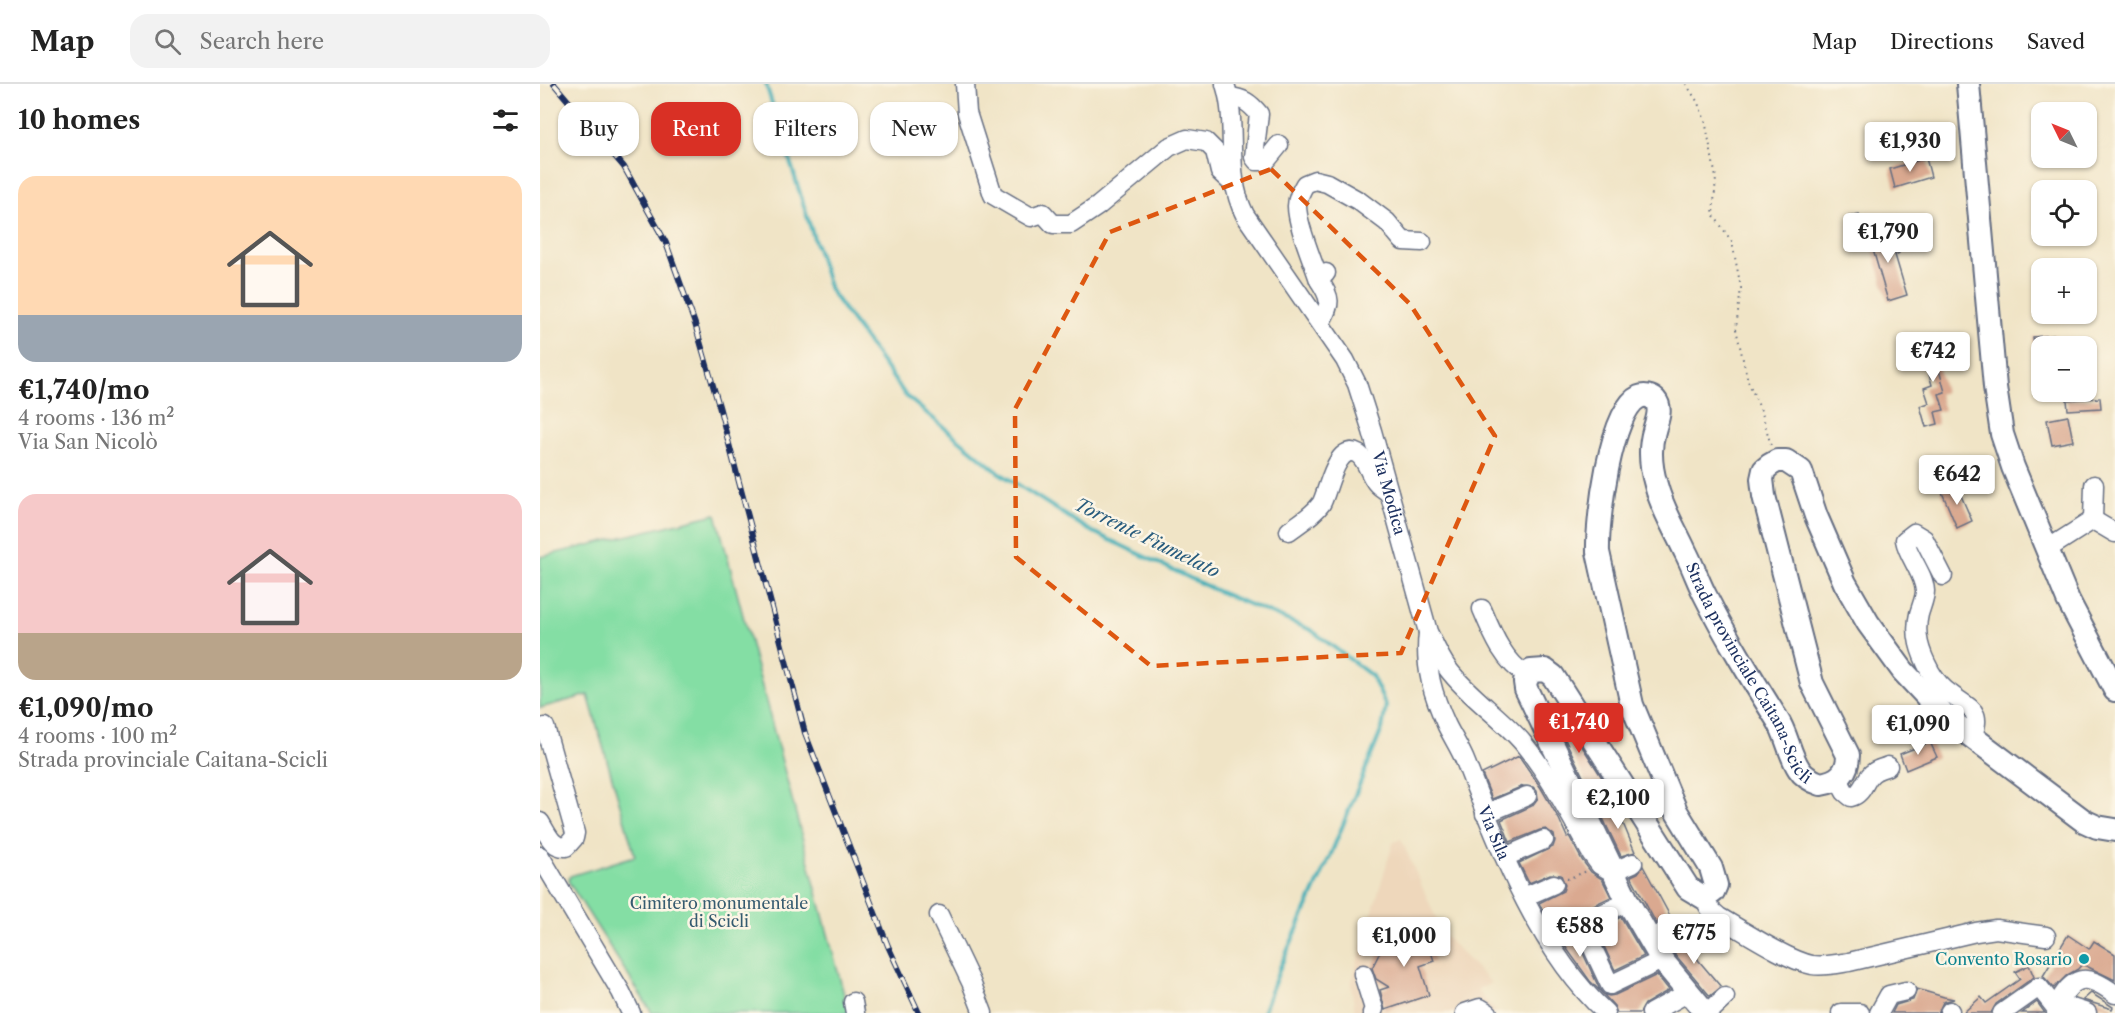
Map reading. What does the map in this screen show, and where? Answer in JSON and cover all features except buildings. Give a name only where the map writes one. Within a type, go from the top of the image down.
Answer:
[{"type":"main road","points":[[1968,84],[1995,387],[2002,434],[2013,468],[2068,600],[2115,690]]},
{"type":"main road","name":"Strada provinciale Caitana-Scicli","points":[[1704,897],[1713,892],[1716,885],[1715,878],[1677,811],[1632,705],[1598,552],[1597,531],[1602,490],[1617,435],[1629,406],[1636,398],[1645,396],[1652,398],[1658,404],[1659,414],[1653,433],[1652,447],[1654,478],[1659,496],[1705,596],[1738,657],[1778,721],[1798,768],[1812,781],[1821,784],[1838,779],[1844,773],[1848,764],[1848,755],[1812,682],[1764,496],[1762,479],[1764,470],[1777,461]]},
{"type":"main road","points":[[1777,461],[1786,461],[1801,471],[1816,516],[1845,583],[1868,623],[1903,671],[1925,696],[1972,738],[2084,821],[2097,827],[2115,830]]},
{"type":"main road","points":[[1704,897],[1693,892],[1685,883],[1553,676],[1545,670],[1532,671],[1525,682],[1526,689],[1583,807],[1606,868],[1662,960],[1707,1013]]},
{"type":"street","points":[[965,84],[967,113],[993,195],[1031,217],[1043,213],[1053,224],[1071,224],[1098,206],[1169,147],[1187,138],[1206,142],[1215,151],[1220,172],[1234,185]]},
{"type":"street","points":[[1227,90],[1246,101],[1258,114],[1254,157],[1257,161],[1266,161],[1279,144]]},
{"type":"street","name":"Via Modica","points":[[1227,90],[1234,185],[1238,200],[1245,215],[1345,360],[1357,384],[1428,632],[1447,668],[1460,684],[1508,726],[1540,765],[1591,853],[1606,868]]},
{"type":"street","points":[[1320,323],[1329,308],[1329,295],[1299,220],[1297,206],[1299,195],[1305,184],[1315,180],[1327,183],[1359,201],[1387,222],[1403,241],[1422,242]]},
{"type":"street","points":[[1289,531],[1315,511],[1328,490],[1336,463],[1347,453],[1353,452],[1360,455],[1376,483],[1390,494]]},
{"type":"street","points":[[2093,520],[2094,485]]},
{"type":"street","points":[[2046,550],[2093,520]]},
{"type":"street","points":[[2093,520],[2115,533]]},
{"type":"street","points":[[1943,576],[1924,539],[1914,533],[1910,535],[1905,540],[1907,549],[1925,592],[1917,624],[1917,636],[1923,657],[1934,677],[1951,695],[1971,708],[1976,715],[1977,725],[1972,738]]},
{"type":"street","points":[[1482,609],[1500,648],[1520,672],[1528,676]]},
{"type":"street","name":"Via Sila","points":[[1428,632],[1426,654],[1431,684],[1447,726],[1466,761],[1485,814],[1524,897],[1546,937],[1587,995],[1606,1013]]},
{"type":"street","points":[[540,822],[554,844],[560,847],[566,846],[574,838],[575,833],[545,727]]},
{"type":"street","points":[[1838,779],[1845,792],[1851,797],[1856,796],[1872,772],[1888,766]]},
{"type":"street","points":[[1583,807],[1608,795]]},
{"type":"street","points":[[1485,814],[1527,796]]},
{"type":"street","points":[[1506,856],[1544,840]]},
{"type":"street","points":[[540,856],[621,992],[631,1013]]},
{"type":"street","points":[[1606,868],[1633,863]]},
{"type":"street","points":[[1524,897],[1554,884]]},
{"type":"street","points":[[1704,897],[1710,909],[1719,917],[1788,956],[1812,965],[1850,962],[1996,929],[2046,936]]},
{"type":"street","points":[[1628,902],[1581,923],[1610,985],[1662,960]]},
{"type":"street","points":[[939,915],[983,1013]]},
{"type":"street","points":[[1650,939],[1673,927]]},
{"type":"street","points":[[1546,937],[1564,929]]},
{"type":"street","points":[[1363,974],[1374,1009],[1372,1013]]},
{"type":"street","points":[[2002,1013],[2038,987],[2066,1010],[2070,987],[2075,982],[2085,979],[2115,994]]},
{"type":"street","points":[[1880,1013],[1889,995],[1906,991]]},
{"type":"street","points":[[1651,1013],[1689,992]]},
{"type":"street","points":[[1707,1013],[1725,997]]},
{"type":"street","points":[[1465,1013],[1480,1008],[1488,1013]]},
{"type":"street","points":[[1841,1013],[1860,1013]]},
{"type":"path","points":[[1686,84],[1705,120],[1716,178],[1713,214],[1732,242],[1741,288],[1736,329],[1748,381],[1762,413],[1777,461]]},
{"type":"path","points":[[1554,884],[1606,868]]},
{"type":"highlighted area","points":[[1271,169],[1410,304],[1495,436],[1401,653],[1151,666],[1016,557],[1015,409],[1110,232]]},
{"type":"shaded area","points":[[1401,839],[1443,934],[1491,983],[1477,990],[1497,1013],[1355,1013],[1351,984],[1393,843]]},
{"type":"green space","name":"Cimitero monumentale di Scicli","points":[[716,514],[849,1013],[652,1013],[568,881],[570,876],[635,856],[588,695],[540,708],[540,557]]},
{"type":"waterway","name":"Torrente Fiumelato","points":[[766,84],[830,290],[906,396],[998,472],[1089,530],[1217,591],[1311,630],[1372,676],[1386,706],[1382,729],[1331,854],[1281,965],[1263,1013]]},
{"type":"railway","points":[[554,84],[624,167],[666,243],[695,324],[719,406],[805,733],[888,946],[919,1013]]},
{"type":"place","name":"Convento Rosario","points":[[2084,959]]}]
